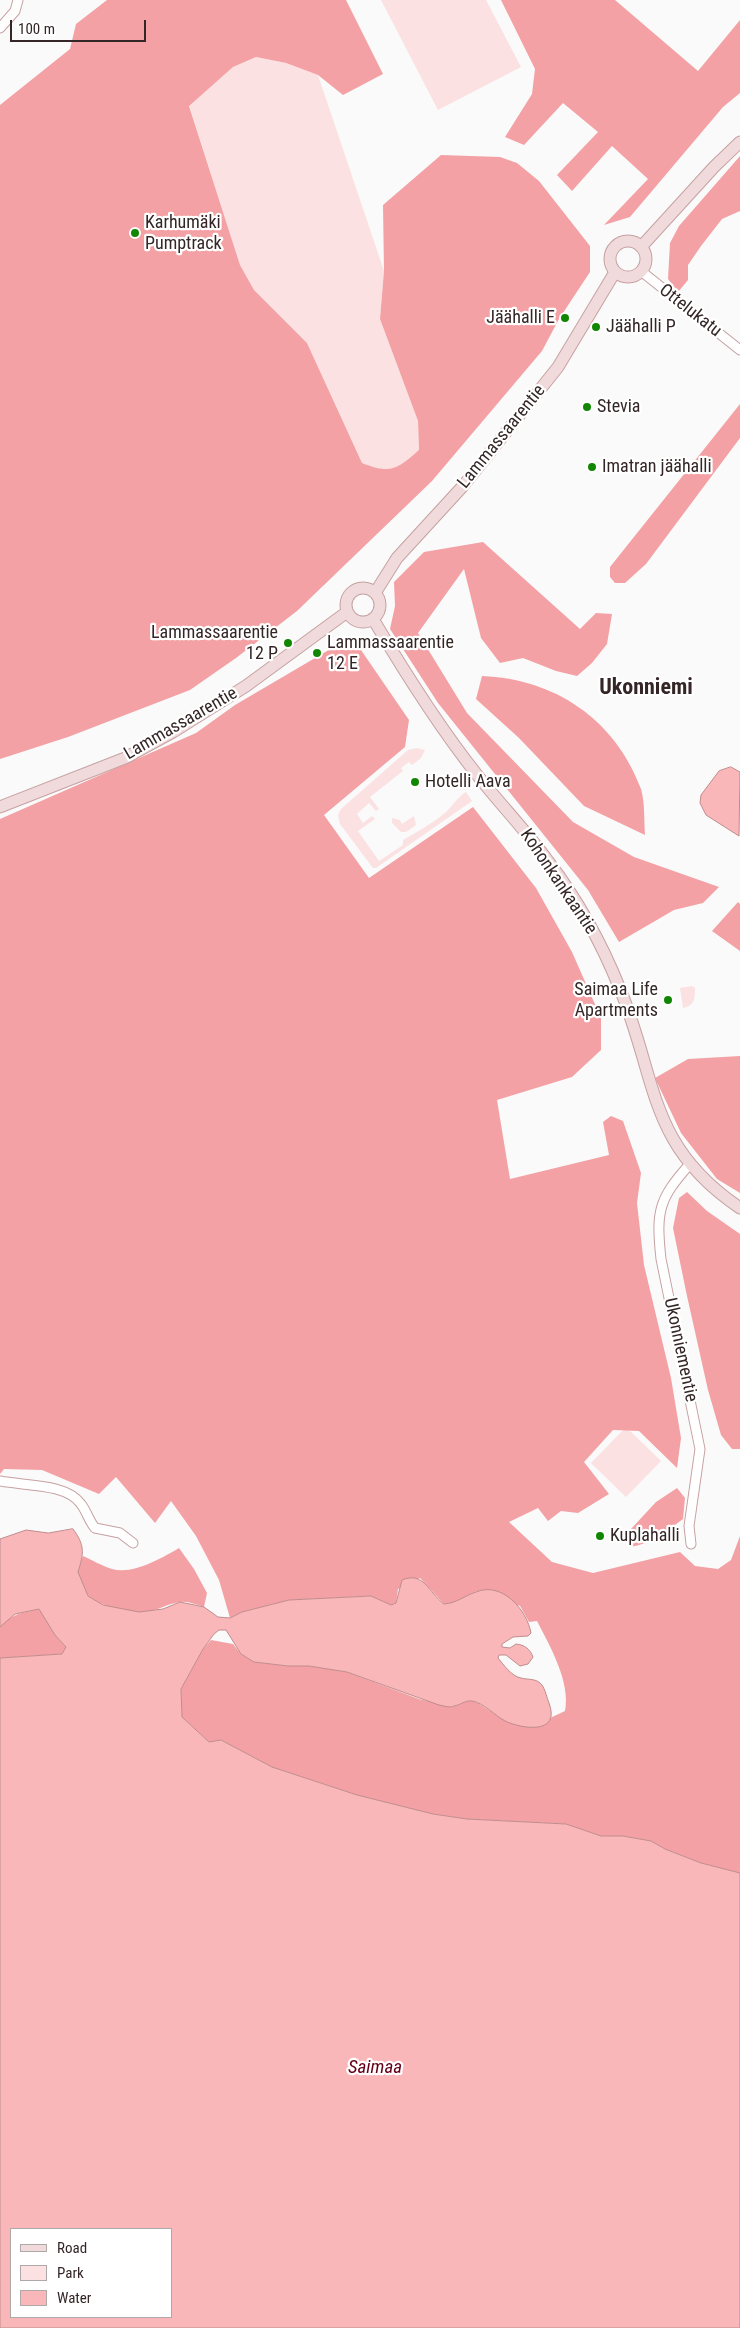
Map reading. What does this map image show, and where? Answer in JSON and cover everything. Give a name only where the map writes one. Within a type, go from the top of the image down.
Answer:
[{"type":"street","points":[[0,28],[15,11],[18,0]]},
{"type":"street","points":[[641,247],[714,167],[740,142]]},
{"type":"street","points":[[628,240],[641,247],[646,259],[641,271],[628,277],[615,272],[610,259],[614,246],[628,240]]},
{"type":"street","name":"Ottelukatu","points":[[641,271],[740,350]]},
{"type":"street","name":"Lammassaarentie","points":[[375,593],[397,558],[463,486],[558,367],[615,272]]},
{"type":"street","points":[[356,589],[370,589],[375,593],[380,607],[373,619],[367,622],[355,621],[347,612],[347,598],[356,589]]},
{"type":"street","name":"Lammassaarentie","points":[[0,807],[125,758],[173,732],[246,686],[347,612]]},
{"type":"street","name":"Kohonkankaantie","points":[[373,619],[404,671],[453,743],[549,862],[577,902],[602,947],[621,990],[660,1116],[689,1165],[717,1192],[740,1208]]},
{"type":"street","name":"Ukonniementie","points":[[689,1165],[666,1194],[660,1210],[658,1228],[662,1259],[700,1448],[689,1526],[690,1544]]},
{"type":"street","points":[[0,1481],[26,1486],[46,1487],[66,1493],[82,1505],[95,1528],[120,1533],[133,1543]]},
{"type":"green space","points":[[381,0],[486,0],[521,67],[438,110]]},
{"type":"green space","points":[[256,57],[286,63],[318,75],[384,271],[380,319],[418,421],[419,451],[399,466],[387,469],[362,463],[307,343],[254,290],[240,265],[189,105],[233,67]]},
{"type":"green space","points":[[417,748],[425,750],[421,758],[412,765],[409,762],[401,768],[403,771],[370,797],[379,809],[376,811],[369,803],[357,814],[363,823],[372,816],[375,819],[358,831],[379,861],[403,845],[403,840],[441,816],[466,792],[472,801],[376,868],[373,868],[340,824],[338,815],[341,809],[408,750]]},
{"type":"green space","points":[[414,816],[416,825],[406,832],[401,832],[392,823],[392,818],[400,820],[402,824]]},
{"type":"green space","points":[[692,986],[695,988],[694,1001],[683,1008],[680,988]]},
{"type":"green space","points":[[626,1427],[661,1461],[626,1497],[591,1463]]},
{"type":"shaded area","points":[[107,0],[346,0],[383,74],[343,95],[318,75],[286,63],[256,57],[233,67],[189,106],[240,265],[254,290],[307,343],[362,463],[380,468],[393,468],[405,462],[419,450],[418,421],[380,319],[384,271],[383,205],[441,155],[500,157],[517,163],[539,181],[590,246],[590,272],[559,319],[542,351],[432,481],[297,611],[236,658],[190,690],[68,737],[0,759],[0,105],[70,49],[76,24]]},
{"type":"shaded area","points":[[501,0],[615,0],[698,71],[740,20],[740,93],[723,107],[630,217],[604,225],[648,179],[612,146],[572,191],[557,175],[598,132],[563,103],[524,145],[505,137],[532,94],[535,69]]},
{"type":"shaded area","points":[[740,156],[740,211],[722,219],[701,246],[688,265],[688,280],[678,292],[668,279],[670,243],[679,226]]},
{"type":"shaded area","points":[[740,404],[740,438],[646,564],[625,583],[615,583],[610,577],[610,567]]},
{"type":"shaded area","points":[[483,542],[580,629],[596,613],[612,614],[607,644],[592,663],[577,676],[556,671],[523,658],[500,663],[481,638],[464,569],[418,633],[467,713],[573,822],[634,857],[719,887],[703,903],[674,910],[619,942],[588,890],[438,703],[390,629],[395,606],[394,582],[424,552]]},
{"type":"shaded area","points":[[344,641],[361,650],[409,720],[405,747],[324,815],[369,878],[473,807],[536,888],[572,952],[601,1018],[601,1050],[572,1077],[497,1100],[510,1179],[609,1155],[603,1122],[611,1116],[623,1121],[641,1173],[637,1203],[644,1265],[671,1378],[681,1438],[677,1468],[639,1431],[613,1430],[584,1462],[609,1494],[578,1513],[561,1511],[548,1521],[538,1508],[509,1522],[552,1562],[593,1573],[680,1552],[695,1566],[718,1569],[731,1560],[740,1536],[740,1873],[701,1863],[665,1849],[651,1841],[623,1836],[601,1836],[566,1824],[467,1819],[433,1814],[357,1795],[272,1767],[221,1740],[209,1742],[182,1717],[181,1689],[203,1649],[211,1640],[233,1644],[241,1654],[254,1662],[288,1666],[309,1666],[347,1672],[419,1699],[452,1707],[470,1700],[506,1721],[546,1724],[550,1718],[565,1711],[565,1689],[558,1665],[537,1621],[529,1622],[520,1606],[477,1591],[453,1603],[444,1604],[420,1578],[398,1589],[396,1603],[391,1605],[371,1596],[289,1600],[242,1612],[230,1618],[219,1580],[196,1536],[171,1501],[155,1523],[116,1477],[99,1494],[42,1470],[4,1469],[0,1474],[0,819],[196,733],[235,705]]},
{"type":"shaded area","points":[[482,676],[509,679],[534,685],[558,695],[579,707],[599,723],[630,764],[641,789],[644,806],[645,835],[584,806],[519,738],[476,699]]},
{"type":"shaded area","points":[[738,902],[740,904],[740,951],[712,931]]},
{"type":"shaded area","points":[[740,1056],[740,1193],[717,1179],[681,1133],[655,1078],[688,1059]]},
{"type":"shaded area","points":[[687,1192],[707,1211],[740,1234],[740,1449],[732,1449],[721,1435],[708,1390],[687,1296],[673,1228],[679,1198]]},
{"type":"shaded area","points":[[677,1488],[685,1498],[683,1519],[651,1540],[629,1547],[630,1530],[656,1502]]},
{"type":"shaded area","points":[[179,1548],[194,1569],[207,1593],[204,1607],[184,1602],[145,1612],[119,1609],[90,1597],[83,1590],[79,1581],[78,1571],[83,1556],[112,1569],[129,1570],[138,1568]]},
{"type":"shaded area","points":[[40,1609],[55,1635],[66,1647],[62,1654],[0,1658],[0,1627],[13,1616]]},
{"type":"water","points":[[731,767],[740,772],[739,836],[706,815],[700,803],[701,795],[719,771]]},
{"type":"water","name":"Saimaa","points":[[73,1529],[80,1540],[82,1549],[78,1572],[88,1596],[103,1605],[139,1612],[163,1609],[180,1602],[204,1607],[218,1617],[230,1618],[242,1612],[289,1600],[371,1596],[391,1605],[396,1603],[402,1580],[409,1578],[421,1580],[444,1604],[486,1590],[504,1594],[519,1607],[529,1624],[531,1633],[528,1636],[513,1637],[502,1644],[502,1647],[510,1648],[516,1644],[522,1645],[529,1650],[533,1657],[528,1664],[520,1666],[506,1655],[499,1655],[498,1658],[514,1675],[535,1680],[542,1685],[551,1713],[550,1720],[545,1725],[530,1727],[512,1724],[481,1704],[472,1701],[451,1707],[439,1705],[347,1672],[309,1666],[288,1666],[254,1662],[241,1654],[226,1630],[219,1630],[214,1634],[203,1649],[181,1689],[182,1717],[209,1742],[221,1740],[272,1767],[357,1795],[433,1814],[467,1819],[566,1824],[601,1836],[623,1836],[651,1841],[665,1849],[701,1863],[740,1873],[740,2328],[0,2328],[0,1658],[62,1654],[66,1647],[55,1635],[39,1609],[15,1614],[0,1627],[0,1539],[26,1530],[48,1533]]},
{"type":"place","name":"Karhumäki Pumptrack","points":[[135,233]]},
{"type":"place","name":"Jäähalli E","points":[[565,318]]},
{"type":"place","name":"Jäähalli P","points":[[596,327]]},
{"type":"place","name":"Stevia","points":[[587,407]]},
{"type":"place","name":"Imatran jäähalli","points":[[592,467]]},
{"type":"place","name":"Lammassaarentie 12 P","points":[[288,643]]},
{"type":"place","name":"Lammassaarentie 12 E","points":[[317,653]]},
{"type":"place","name":"Hotelli Aava","points":[[415,782]]},
{"type":"place","name":"Saimaa Life Apartments","points":[[668,1000]]},
{"type":"place","name":"Kuplahalli","points":[[600,1536]]},
{"type":"district","name":"Ukonniemi","points":[[646,688]]}]
